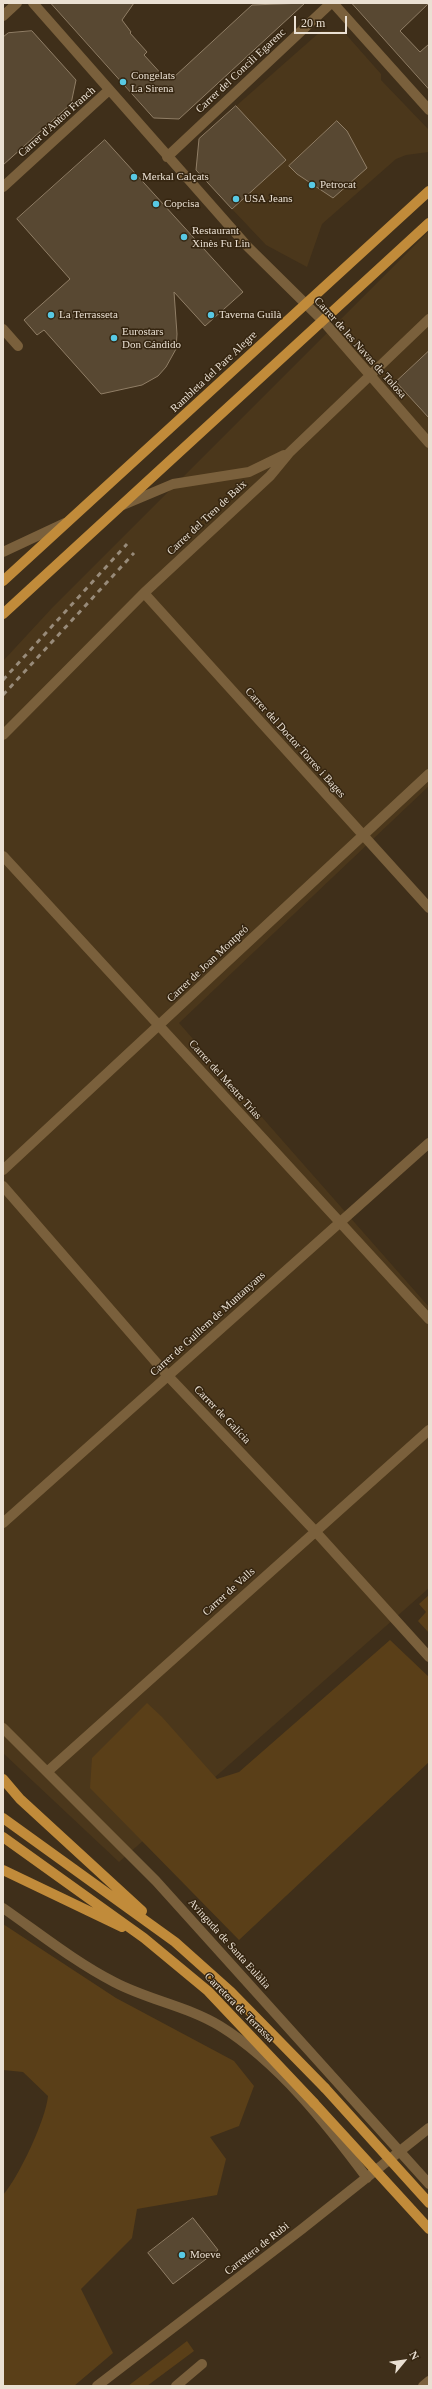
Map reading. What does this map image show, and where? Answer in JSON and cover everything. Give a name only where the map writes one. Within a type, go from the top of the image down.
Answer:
[{"type":"main road","name":"Rambleta del Pare Alegre","points":[[3,581],[429,191]]},
{"type":"main road","points":[[3,614],[429,222]]},
{"type":"main road","points":[[3,1779],[20,1799],[175,1942]]},
{"type":"main road","name":"Carretera de Terrassa","points":[[3,1818],[175,1942],[232,1992],[325,2088],[429,2203]]},
{"type":"main road","name":"Carretera de Terrassa","points":[[3,1837],[144,1938],[208,1991],[314,2103],[429,2229]]},
{"type":"main road","points":[[3,1870],[144,1938]]},
{"type":"street","points":[[3,16],[18,3]]},
{"type":"street","name":"Carrer de les Navas de Tolosa","points":[[33,3],[248,248],[323,321],[369,376],[429,443]]},
{"type":"street","points":[[332,3],[429,110]]},
{"type":"street","name":"Carrer del Concili Egarenc","points":[[167,157],[332,3]]},
{"type":"street","name":"Carrer d'Anton Franch","points":[[3,187],[109,90]]},
{"type":"street","name":"Carrer del Tren de Baix","points":[[3,735],[144,593],[270,476],[289,452],[429,319]]},
{"type":"street","points":[[3,330],[18,346]]},
{"type":"street","points":[[119,506],[173,484],[249,472],[289,452]]},
{"type":"street","name":"Rambleta del Pare Alegre","points":[[3,552],[69,521]]},
{"type":"street","name":"Carrer del Doctor Torres i Bages","points":[[144,593],[362,837],[429,908]]},
{"type":"street","name":"Carrer de Joan Montpeó","points":[[3,1170],[429,774]]},
{"type":"street","name":"Carrer del Mestre Trias","points":[[3,856],[338,1223],[429,1319]]},
{"type":"street","name":"Carrer de Guillem de Muntanyans","points":[[3,1523],[429,1143]]},
{"type":"street","name":"Carrer de Galícia","points":[[3,1186],[168,1376],[315,1531],[429,1657]]},
{"type":"street","name":"Carrer de Valls","points":[[47,1772],[429,1430]]},
{"type":"street","name":"Avinguda de Santa Eulàlia","points":[[3,1728],[156,1881],[429,2184]]},
{"type":"street","points":[[3,1908],[115,1982],[198,2014],[225,2030],[270,2066],[328,2126],[367,2178]]},
{"type":"street","name":"Carretera de Rubi","points":[[97,2386],[367,2178],[429,2128]]},
{"type":"street","points":[[176,2386],[202,2364]]},
{"type":"street","points":[[423,2386],[429,2381]]},
{"type":"shaded area","name":"Petrocat","points":[[321,31],[343,31],[381,74],[381,80],[429,130],[429,152],[406,155],[396,159],[322,224],[307,267],[266,245],[232,209],[286,160],[236,106]]},
{"type":"shaded area","points":[[429,231],[429,786],[179,1023],[429,1307],[429,1588],[119,1862],[3,1753],[3,661],[52,608]]},
{"type":"shaded area","points":[[429,1595],[429,1633],[418,1621],[426,1612],[419,1604]]},
{"type":"shaded area","points":[[390,1640],[429,1677],[429,1762],[239,1940],[90,1788],[92,1758],[147,1703],[162,1717],[217,1779],[239,1772]]},
{"type":"shaded area","points":[[3,1924],[116,1998],[234,2061],[254,2086],[239,2126],[210,2137],[226,2159],[217,2195],[137,2209],[132,2238],[81,2289],[113,2353],[74,2386],[3,2386],[3,2195],[24,2162],[31,2147],[42,2119],[48,2096],[23,2072],[3,2070]]},
{"type":"shaded area","points":[[187,2341],[194,2351],[147,2386],[128,2386]]},
{"type":"building","points":[[51,3],[134,3],[122,20],[131,32],[130,33],[147,52],[144,55],[164,77],[167,74],[174,77],[252,5],[305,3],[179,119],[154,118]]},
{"type":"building","points":[[352,3],[429,3],[400,31],[420,52],[429,44],[429,89]]},
{"type":"building","points":[[32,31],[76,80],[71,104],[3,165],[3,37],[8,33]]},
{"type":"building","points":[[236,106],[286,160],[232,209],[196,170],[199,139]]},
{"type":"building","points":[[337,121],[347,131],[367,168],[333,198],[297,174],[289,166]]},
{"type":"building","points":[[105,140],[243,292],[205,326],[174,292],[177,334],[176,349],[166,367],[158,376],[142,385],[101,394],[44,330],[37,335],[24,320],[70,279],[17,219]]},
{"type":"building","points":[[429,351],[429,418],[396,382]]},
{"type":"building","points":[[193,2218],[218,2250],[173,2284],[148,2253]]},
{"type":"railway","points":[[3,680],[127,544]]},
{"type":"railway","points":[[3,695],[134,553]]},
{"type":"place","name":"Congelats La Sirena","points":[[123,82]]},
{"type":"place","name":"Merkal Calçats","points":[[134,177]]},
{"type":"place","name":"Petrocat","points":[[312,185]]},
{"type":"place","name":"USA Jeans","points":[[236,199]]},
{"type":"place","name":"Copcisa","points":[[156,204]]},
{"type":"place","name":"Restaurant Xinès Fu Lin","points":[[184,237]]},
{"type":"place","name":"La Terrasseta","points":[[51,315]]},
{"type":"place","name":"Taverna Guilà","points":[[211,315]]},
{"type":"place","name":"Eurostars Don Cándido","points":[[114,338]]},
{"type":"place","name":"Moeve","points":[[182,2255]]}]
